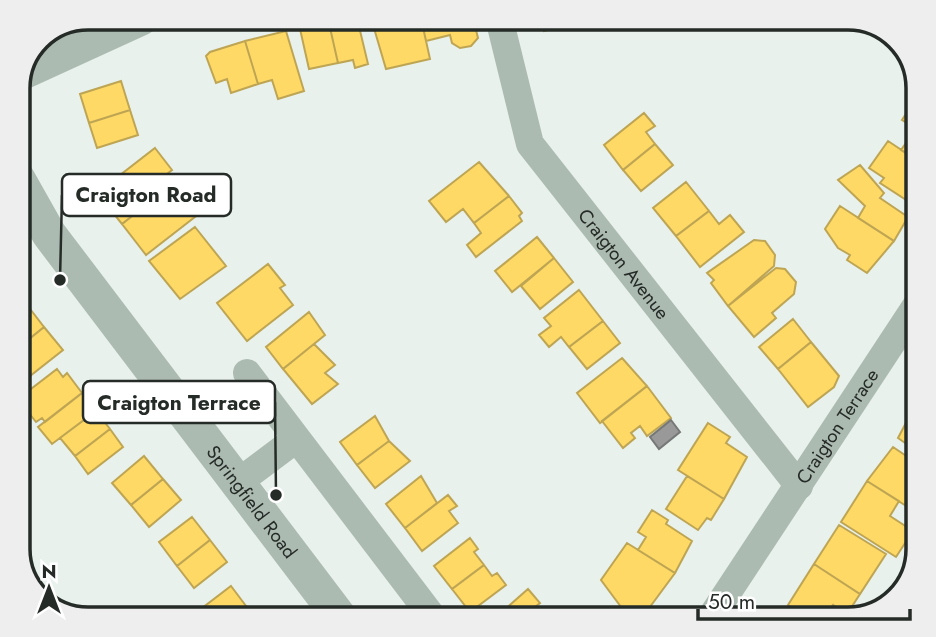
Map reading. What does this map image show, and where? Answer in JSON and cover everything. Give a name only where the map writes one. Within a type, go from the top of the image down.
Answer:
[{"type":"street","points":[[35,65],[94,30]]},
{"type":"street","name":"Craigton Avenue","points":[[502,30],[530,144],[799,486]]},
{"type":"street","name":"Springfield Road","points":[[30,200],[49,234],[331,607]]},
{"type":"street","name":"Craigton Terrace","points":[[719,607],[906,321]]},
{"type":"street","points":[[247,373],[425,607]]},
{"type":"street","points":[[236,484],[296,439]]},
{"type":"building: Homes","points":[[300,30],[330,30],[338,63],[309,69]]},
{"type":"building: Homes","points":[[330,30],[360,30],[368,64],[355,68],[353,60],[338,63]]},
{"type":"building: Homes","points":[[375,30],[424,30],[430,59],[386,69]]},
{"type":"building: Homes","points":[[424,30],[476,30],[478,38],[471,46],[460,48],[452,43],[450,35],[426,41]]},
{"type":"building: Homes","points":[[286,31],[304,91],[278,99],[272,80],[258,84],[245,41]]},
{"type":"building: Homes","points":[[245,41],[258,84],[231,93],[227,79],[216,83],[206,56],[210,52]]},
{"type":"building: Homes","points":[[121,81],[130,110],[89,123],[80,94]]},
{"type":"building: Homes","points":[[130,110],[138,135],[97,148],[89,123]]},
{"type":"building: Homes","points":[[644,113],[655,126],[646,132],[655,144],[623,170],[604,145]]},
{"type":"building: Homes","points":[[888,141],[906,153],[906,200],[880,183],[884,178],[869,168]]},
{"type":"building: Homes","points":[[655,144],[673,165],[641,191],[623,170]]},
{"type":"building: Homes","points":[[155,148],[172,170],[162,178],[169,187],[122,224],[97,193]]},
{"type":"building: Homes","points":[[479,162],[509,196],[474,223],[463,209],[446,222],[429,201]]},
{"type":"building: Homes","points":[[860,165],[884,193],[880,198],[906,216],[894,241],[858,218],[865,206],[838,180]]},
{"type":"building: Homes","points":[[686,182],[709,211],[676,236],[653,208]]},
{"type":"building: Homes","points":[[169,187],[178,199],[185,194],[200,213],[146,255],[122,224]]},
{"type":"building: Homes","points":[[509,196],[522,213],[519,216],[522,221],[476,257],[467,245],[481,233],[474,223]]},
{"type":"building: Homes","points":[[840,206],[894,241],[867,273],[847,260],[850,255],[838,248],[825,229]]},
{"type":"building: Homes","points":[[709,211],[719,224],[730,215],[744,232],[700,267],[676,236]]},
{"type":"building: Homes","points":[[195,227],[226,266],[180,299],[149,261]]},
{"type":"building: Homes","points":[[537,237],[554,258],[512,292],[495,271]]},
{"type":"building: Homes","points":[[754,240],[765,241],[775,255],[774,266],[728,306],[711,283],[714,280],[707,273]]},
{"type":"building: Homes","points":[[554,258],[573,282],[540,309],[521,286]]},
{"type":"building: Homes","points":[[268,264],[285,285],[280,288],[293,305],[247,341],[217,303]]},
{"type":"building: Homes","points":[[776,268],[785,269],[796,282],[794,294],[772,313],[776,318],[754,337],[728,306]]},
{"type":"building: Homes","points":[[579,290],[603,321],[569,347],[561,337],[549,347],[539,335],[551,326],[544,318]]},
{"type":"building: Homes","points":[[30,309],[44,327],[30,338]]},
{"type":"building: Homes","points":[[309,312],[325,335],[283,369],[266,347]]},
{"type":"building: Homes","points":[[793,319],[811,342],[778,369],[759,347]]},
{"type":"building: Homes","points":[[603,321],[620,343],[587,369],[569,347]]},
{"type":"building: Homes","points":[[44,327],[63,350],[30,376],[30,338]]},
{"type":"building: Homes","points":[[811,342],[839,376],[834,387],[808,407],[778,369]]},
{"type":"building: Homes","points":[[314,344],[335,365],[325,373],[338,384],[312,404],[283,369]]},
{"type":"building: Homes","points":[[622,358],[647,386],[600,423],[577,393]]},
{"type":"building: Homes","points":[[57,369],[63,377],[67,373],[82,393],[45,422],[42,418],[36,422],[30,414],[30,390]]},
{"type":"building: Homes","points":[[647,386],[671,418],[647,436],[640,426],[631,433],[635,438],[623,448],[602,421]]},
{"type":"building: Homes","points":[[82,393],[96,411],[52,444],[38,427]]},
{"type":"building: Homes","points":[[96,411],[110,429],[75,456],[60,438]]},
{"type":"building: Homes","points":[[375,416],[389,441],[357,465],[340,442]]},
{"type":"building: Homes","points":[[708,423],[730,437],[726,443],[747,457],[724,499],[678,470]]},
{"type":"building: Homes","points":[[906,423],[906,444],[898,438]]},
{"type":"building: Homes","points":[[110,429],[123,447],[88,474],[75,456]]},
{"type":"building: Homes","points":[[389,441],[410,461],[375,488],[357,465]]},
{"type":"building: Homes","points":[[893,447],[906,456],[906,506],[867,481]]},
{"type":"building: Homes","points":[[144,456],[163,479],[131,505],[112,483]]},
{"type":"building: Homes","points":[[421,476],[437,503],[405,528],[386,504]]},
{"type":"building: Homes","points":[[687,476],[724,499],[711,520],[707,518],[698,530],[666,509]]},
{"type":"building: Homes","points":[[163,479],[181,500],[149,527],[131,505]]},
{"type":"building: Homes","points":[[867,481],[899,501],[890,516],[906,526],[906,542],[896,557],[841,522]]},
{"type":"building: Homes","points":[[448,495],[457,506],[449,511],[458,523],[422,551],[405,528]]},
{"type":"building: Homes","points":[[652,510],[668,520],[666,524],[692,541],[675,573],[638,550],[646,537],[638,532]]},
{"type":"building: Homes","points":[[192,517],[210,540],[177,566],[159,542]]},
{"type":"building: Homes","points":[[839,525],[886,554],[860,594],[814,564]]},
{"type":"building: Homes","points":[[470,538],[478,549],[474,552],[484,565],[452,589],[434,566]]},
{"type":"building: Homes","points":[[210,540],[227,562],[194,588],[177,566]]},
{"type":"building: Homes","points":[[627,543],[675,573],[650,607],[621,607],[601,580]]},
{"type":"building: Homes","points":[[814,564],[860,594],[852,606],[788,605]]},
{"type":"building: Homes","points":[[484,565],[492,576],[497,573],[506,585],[477,607],[466,607],[452,589]]},
{"type":"building: Homes","points":[[231,586],[246,606],[245,607],[204,607]]},
{"type":"building: Homes","points":[[528,589],[540,603],[535,607],[508,607]]},
{"type":"building: Industry","points":[[671,420],[680,432],[659,449],[650,437]]},
{"type":"place","name":"Craigton Road","points":[[60,280]]},
{"type":"place","name":"Craigton Terrace","points":[[276,495]]}]
